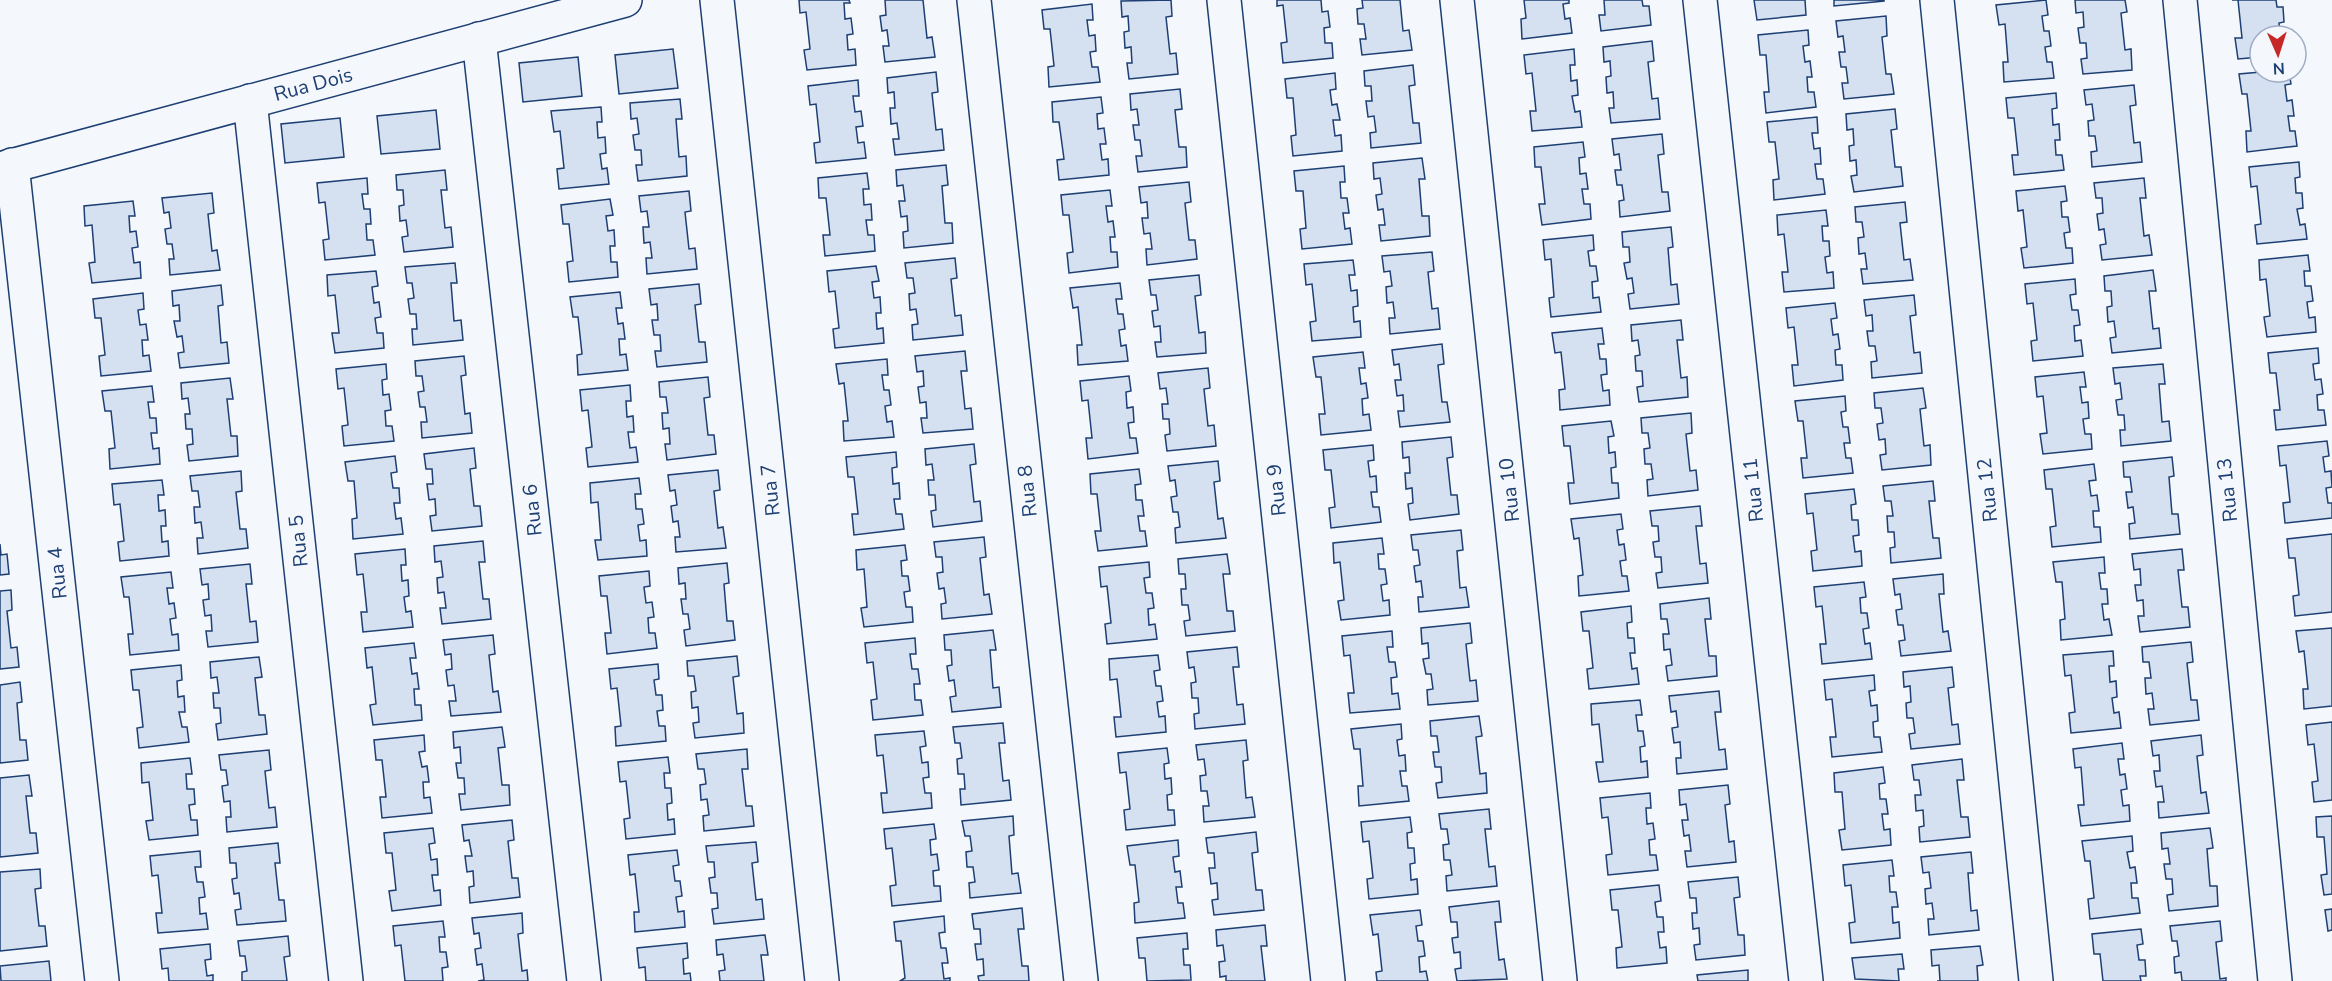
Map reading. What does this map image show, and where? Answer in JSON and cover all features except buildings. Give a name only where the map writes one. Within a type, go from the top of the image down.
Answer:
[{"type":"street","name":"Rua Dois","points":[[6,167],[625,0]]},
{"type":"street","name":"Rua 7","points":[[717,0],[822,981]]},
{"type":"street","name":"Rua 8","points":[[974,0],[1081,981]]},
{"type":"street","name":"Rua 9","points":[[1224,0],[1329,981]]},
{"type":"street","name":"Rua 10","points":[[1457,0],[1560,981]]},
{"type":"street","name":"Rua 11","points":[[1700,0],[1806,981]]},
{"type":"street","name":"Rua 12","points":[[1937,0],[2036,981]]},
{"type":"street","name":"Rua 13","points":[[2180,0],[2275,981]]},
{"type":"street","name":"Rua 6","points":[[479,39],[584,981]]},
{"type":"street","name":"Rua 5","points":[[250,101],[346,981]]},
{"type":"street","name":"Rua 4","points":[[6,167],[102,981]]}]
